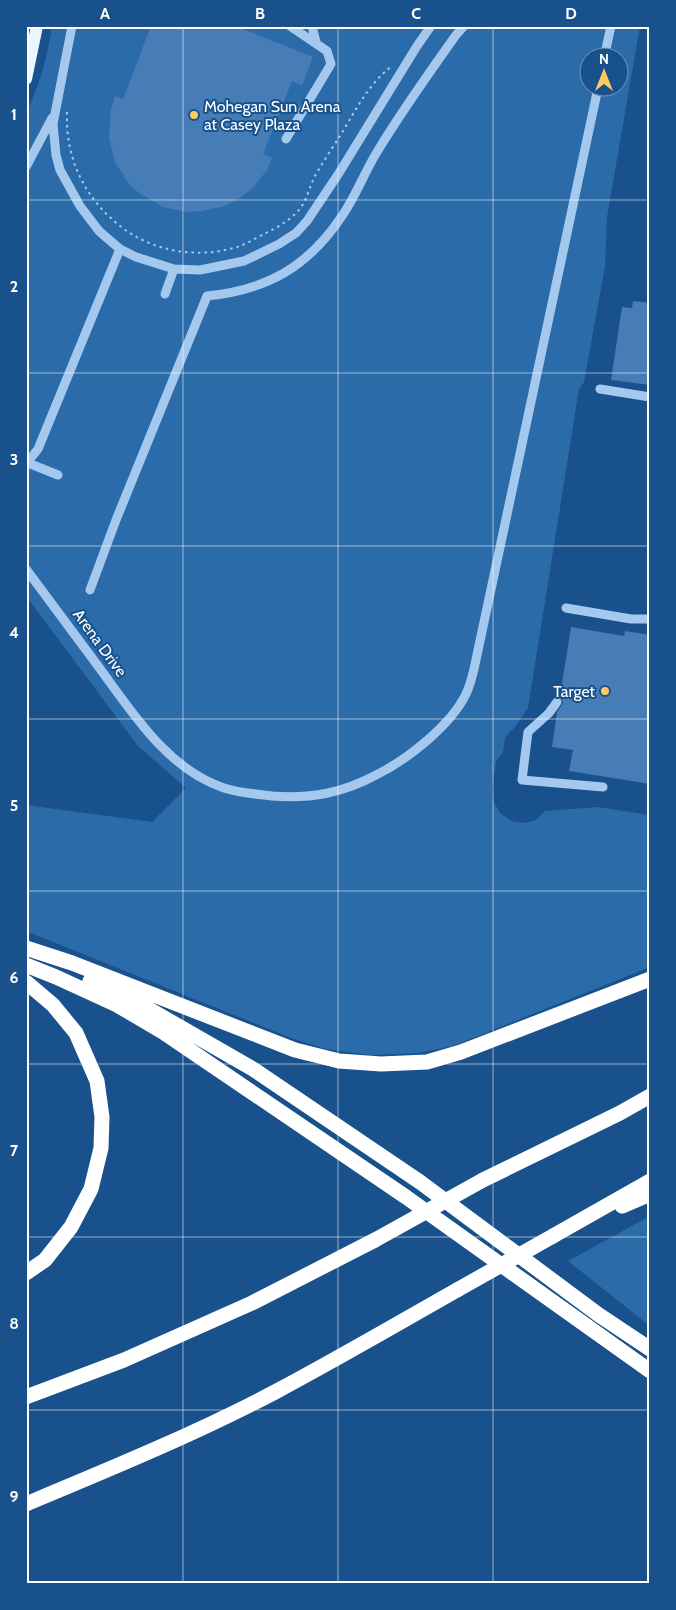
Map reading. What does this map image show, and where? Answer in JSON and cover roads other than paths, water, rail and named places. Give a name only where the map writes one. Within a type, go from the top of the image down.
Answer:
[{"type":"highway","points":[[26,948],[72,963],[295,1050],[338,1061],[381,1064],[427,1062],[462,1052],[650,979]]},
{"type":"highway","points":[[26,954],[134,1000],[253,1069],[420,1182],[599,1315],[650,1349]]},
{"type":"highway","points":[[26,965],[117,1005],[163,1032],[406,1197],[650,1371]]},
{"type":"highway","points":[[26,982],[32,985],[53,1005],[76,1033],[97,1081],[102,1117],[101,1148],[91,1189],[71,1227],[45,1260],[26,1273]]},
{"type":"highway","points":[[26,1397],[124,1360],[252,1303],[375,1240],[482,1180],[620,1113],[650,1096]]},
{"type":"highway","points":[[26,1504],[174,1441],[266,1396],[650,1181]]},
{"type":"highway","points":[[557,1234],[650,1194]]},
{"type":"main road","points":[[26,79],[37,26]]},
{"type":"lane","points":[[72,26],[55,109],[53,139],[60,170],[69,190],[99,231],[120,249],[136,257],[174,269],[200,270],[244,261],[263,253],[296,233],[323,198],[431,26]]},
{"type":"lane","points":[[286,139],[331,64],[327,51],[290,26]]},
{"type":"lane","points":[[312,26],[316,42]]},
{"type":"lane","points":[[90,590],[116,520],[207,296],[250,289],[277,278],[298,264],[323,242],[343,214],[376,153],[464,26]]},
{"type":"lane","points":[[606,48],[611,26]]},
{"type":"lane","name":"Arena Drive","points":[[26,569],[149,735],[176,760],[199,776],[224,788],[251,794],[293,798],[333,793],[366,781],[397,764],[446,722],[467,693],[474,668],[596,98]]},
{"type":"lane","points":[[26,167],[50,123],[55,109]]},
{"type":"lane","points":[[58,475],[27,462],[38,449],[120,249]]},
{"type":"lane","points":[[165,294],[174,269]]},
{"type":"lane","points":[[600,389],[650,397]]},
{"type":"lane","points":[[566,608],[631,619],[650,619]]},
{"type":"lane","points":[[557,702],[549,714],[528,732],[522,780],[603,787]]},
{"type":"place","name":"Mohegan Sun Arena at Casey Plaza","points":[[194,115]]},
{"type":"place","name":"Target","points":[[605,691]]}]
